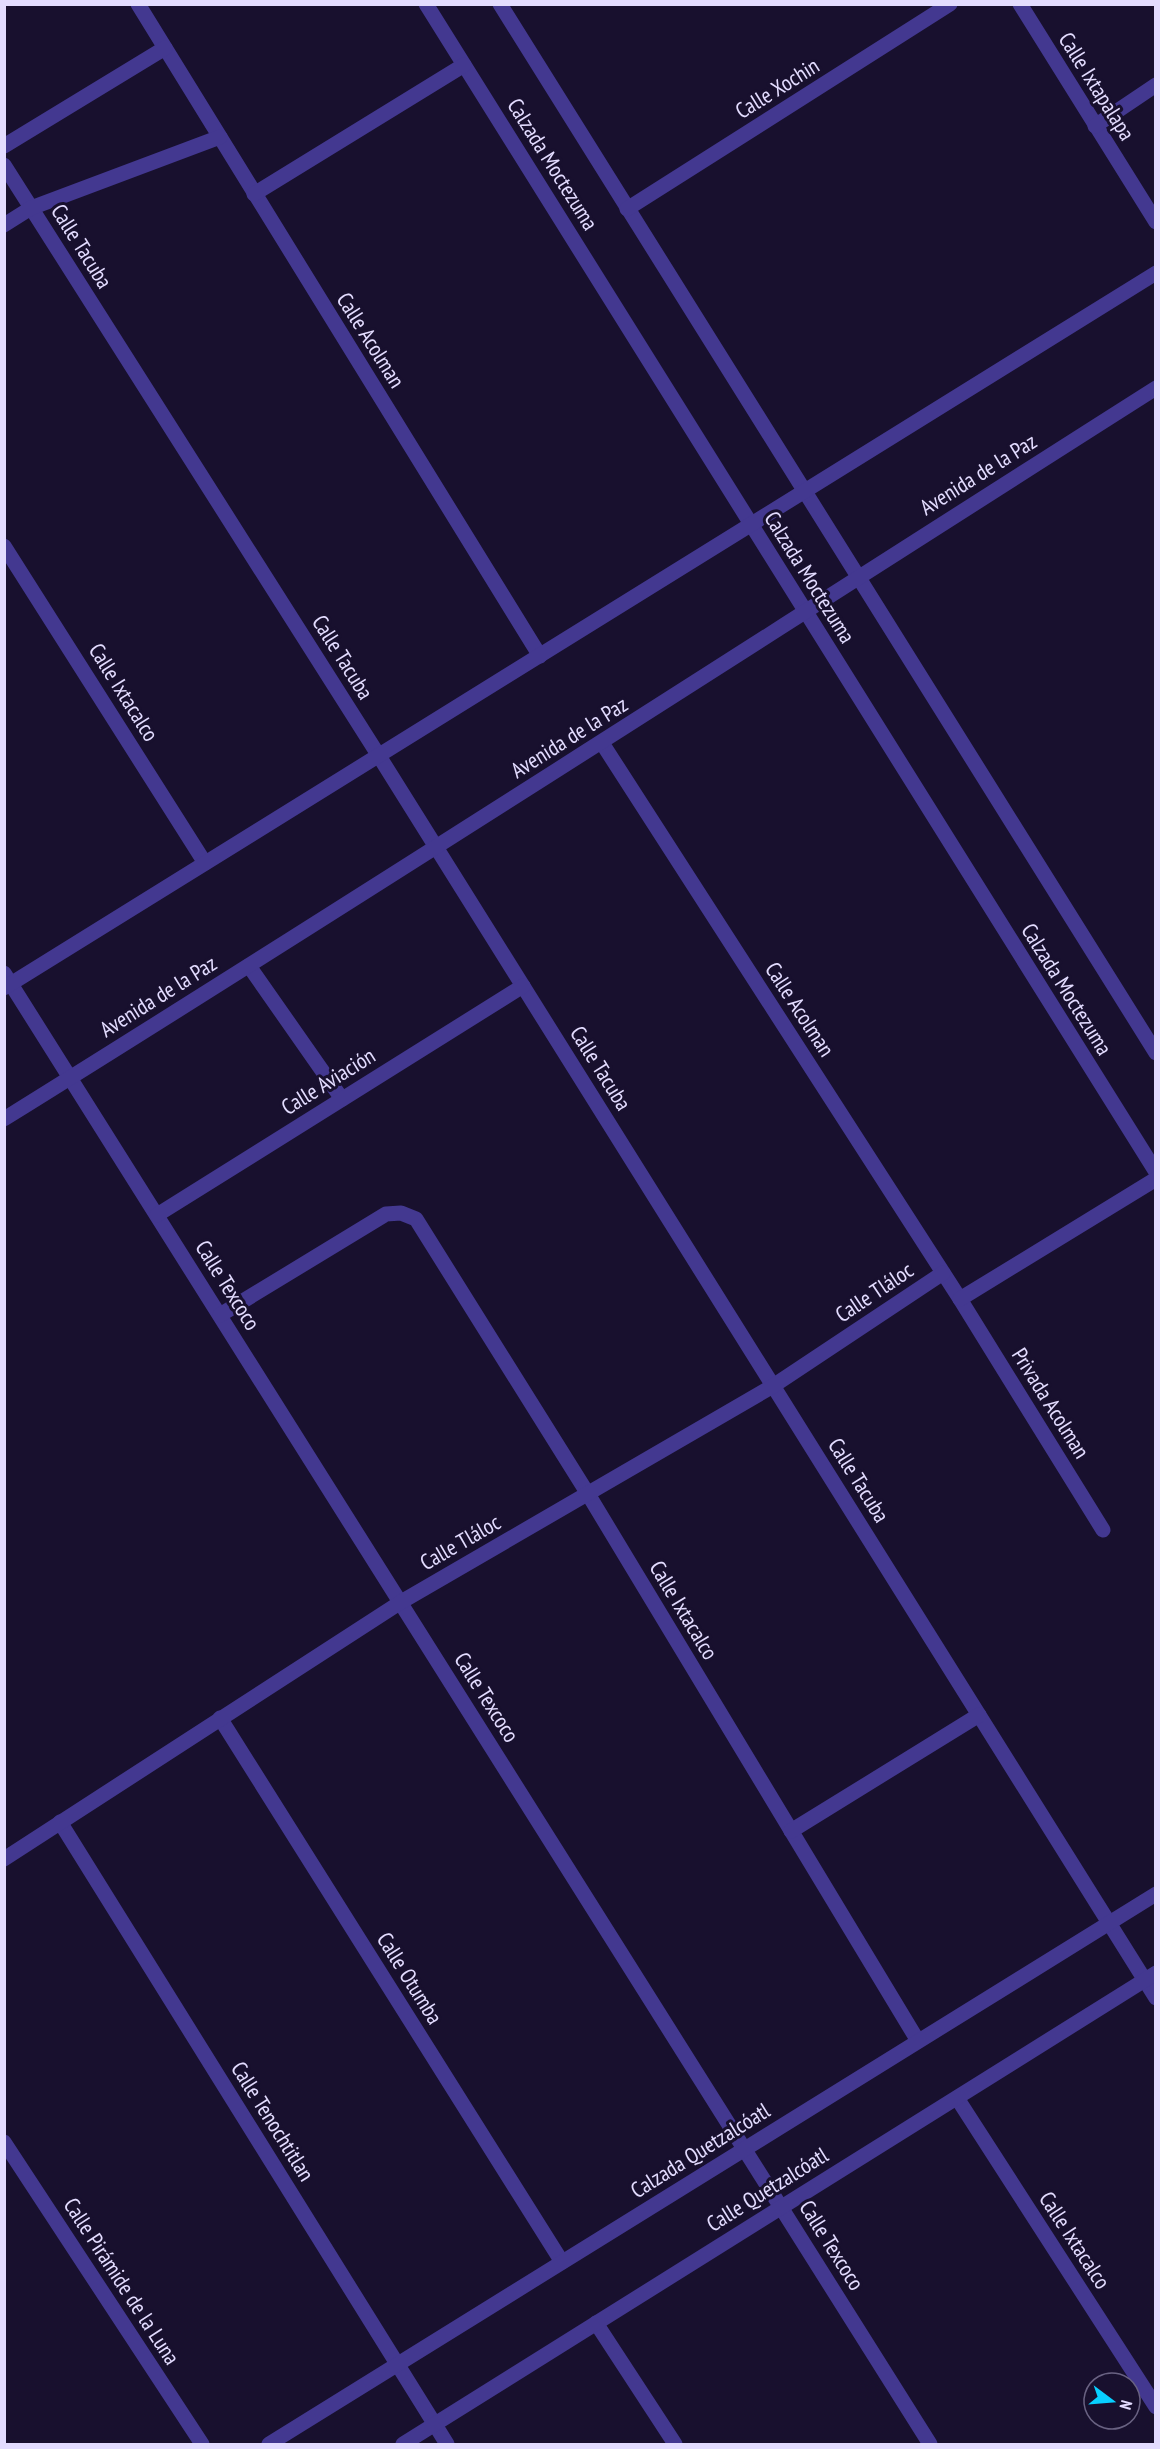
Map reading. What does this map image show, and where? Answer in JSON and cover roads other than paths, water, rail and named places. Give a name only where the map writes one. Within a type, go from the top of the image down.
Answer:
[{"type":"street","name":"Calle Acolman","points":[[138,4],[540,656]]},
{"type":"street","name":"Calzada Moctezuma","points":[[426,4],[1155,1172]]},
{"type":"street","name":"Calzada Moctezuma","points":[[500,4],[1155,1053]]},
{"type":"street","name":"Calle Xochin","points":[[627,209],[950,4]]},
{"type":"street","name":"Calle Ixtapalapa","points":[[1020,4],[1155,222]]},
{"type":"street","points":[[4,146],[165,48]]},
{"type":"street","points":[[254,194],[464,65]]},
{"type":"street","points":[[1095,126],[1155,85]]},
{"type":"street","points":[[4,225],[31,208],[220,137]]},
{"type":"street","name":"Calle Tacuba","points":[[4,165],[379,756],[1108,1923],[1150,1976],[1155,1998]]},
{"type":"street","points":[[7,982],[379,756],[1155,273]]},
{"type":"street","name":"Avenida de la Paz","points":[[4,1119],[602,743],[1155,388]]},
{"type":"street","name":"Calle Ixtacalco","points":[[4,546],[205,863]]},
{"type":"street","name":"Calle Acolman","points":[[602,743],[960,1299]]},
{"type":"street","points":[[249,966],[342,1099]]},
{"type":"street","name":"Calle Texcoco","points":[[7,982],[71,1078],[930,2445]]},
{"type":"street","name":"Calle Aviación","points":[[157,1215],[523,986]]},
{"type":"street","points":[[960,1299],[1155,1179]]},
{"type":"street","name":"Calle Ixtacalco","points":[[220,1315],[386,1214],[401,1213],[416,1219],[588,1494],[918,2041]]},
{"type":"street","name":"Calle Tláloc","points":[[4,1859],[400,1602],[773,1386],[943,1273]]},
{"type":"street","name":"Privada Acolman","points":[[960,1299],[1103,1530]]},
{"type":"street","points":[[791,1831],[978,1715]]},
{"type":"street","name":"Calle Otumba","points":[[220,1718],[562,2262]]},
{"type":"street","name":"Calle Tenochtitlan","points":[[60,1822],[447,2445]]},
{"type":"street","name":"Calzada Quetzalcóatl","points":[[269,2445],[1155,1894]]},
{"type":"street","name":"Calle Quetzalcóatl","points":[[403,2445],[1150,1976]]},
{"type":"street","name":"Calle Ixtacalco","points":[[957,2098],[1155,2407]]},
{"type":"street","name":"Calle Pirámide de la Luna","points":[[4,2142],[202,2445]]},
{"type":"street","points":[[596,2323],[675,2445]]}]
